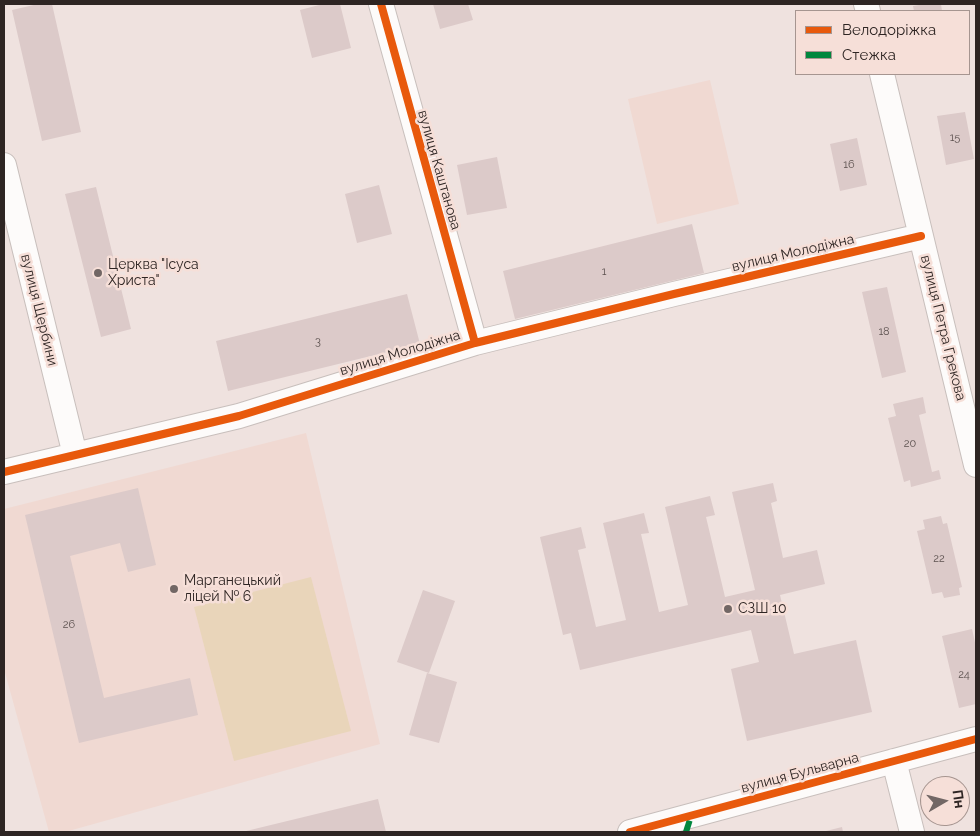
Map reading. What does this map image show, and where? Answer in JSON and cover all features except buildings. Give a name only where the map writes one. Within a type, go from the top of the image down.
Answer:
[{"type":"street","name":"вулиця Каштанова","points":[[381,4],[475,343]]},
{"type":"street","name":"вулиця Петра Грекова","points":[[882,75],[976,465]]},
{"type":"street","name":"вулиця Щербини","points":[[4,165],[75,455]]},
{"type":"street","name":"вулиця Молодіжна","points":[[4,472],[238,416],[475,343],[921,236]]},
{"type":"street","name":"вулиця Бульварна","points":[[630,832],[976,739]]},
{"type":"street","points":[[894,761],[912,832]]},
{"type":"shaded area","points":[[710,80],[739,204],[657,224],[628,99]]},
{"type":"shaded area","name":"Марганецький ліцей № 6","points":[[306,433],[380,744],[65,832],[49,832],[4,669],[4,509]]},
{"type":"shaded area","points":[[311,577],[351,731],[234,761],[194,607]]},
{"type":"marked path","points":[[686,832],[691,816]]},
{"type":"cycle path","points":[[381,4],[475,343]]},
{"type":"cycle path","points":[[4,472],[239,416],[475,343],[921,236]]},
{"type":"cycle path","points":[[630,832],[976,739]]},
{"type":"place","name":"Церква \"Ісуса Христа\"","points":[[98,273]]},
{"type":"place","name":"Марганецький ліцей № 6","points":[[174,589]]},
{"type":"place","name":"СЗШ 10","points":[[728,609]]}]
